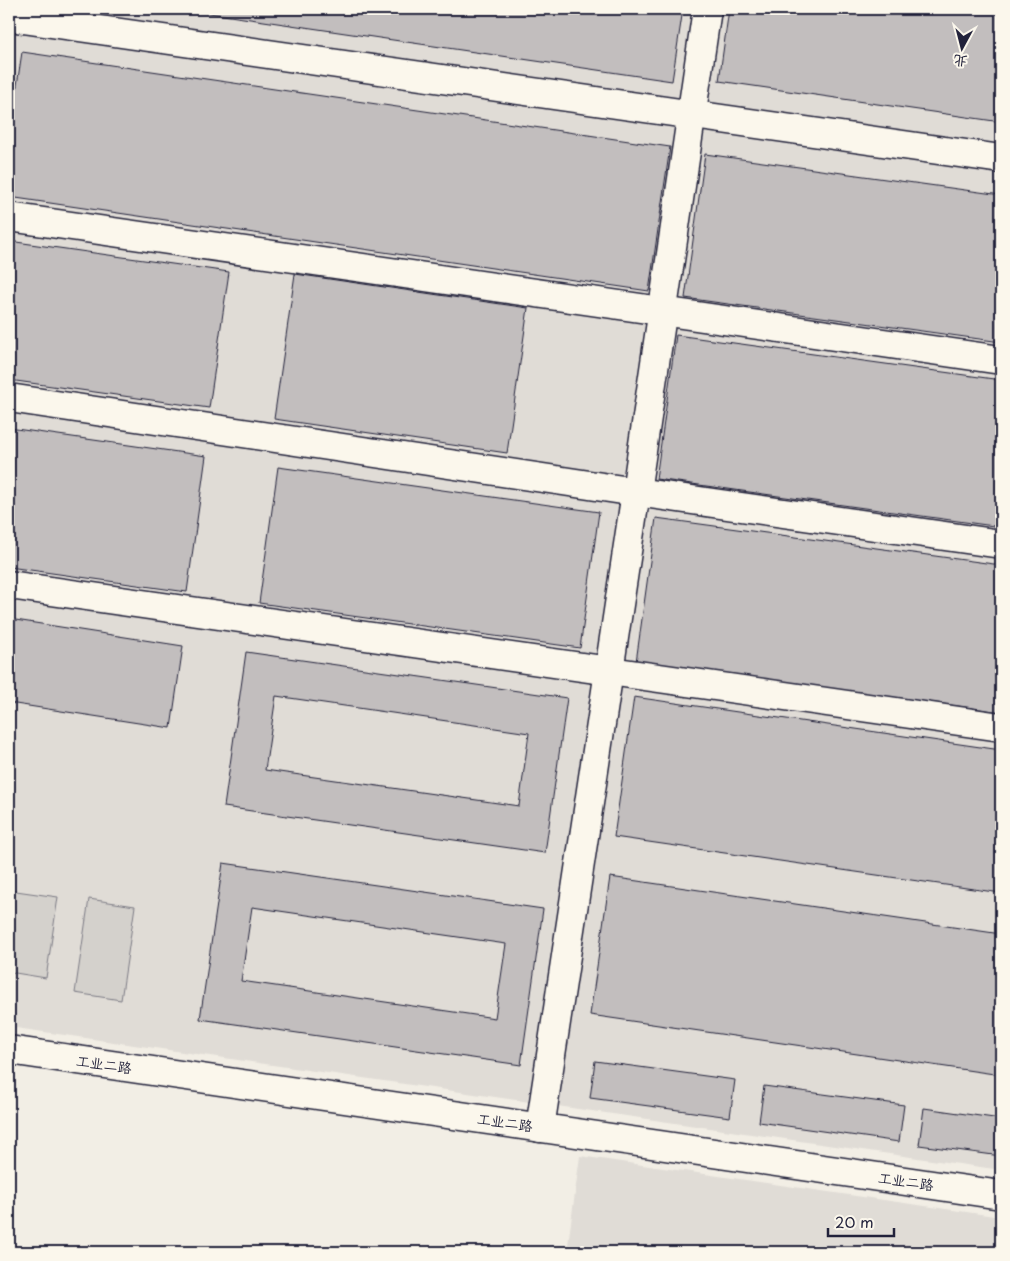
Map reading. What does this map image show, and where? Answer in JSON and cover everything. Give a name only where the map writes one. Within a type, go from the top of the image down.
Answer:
[{"type":"street","points":[[540,1128],[707,9]]},
{"type":"street","points":[[9,17],[1001,159]]},
{"type":"street","points":[[9,217],[1001,360]]},
{"type":"street","points":[[9,398],[636,492],[1001,544]]},
{"type":"street","points":[[9,585],[1001,727]]},
{"type":"street","name":"工业二路","points":[[9,1050],[1001,1194]]},
{"type":"shaded area","points":[[9,9],[1001,9],[1001,1170],[9,1027]]},
{"type":"shaded area","points":[[9,890],[58,897],[46,978],[9,972]]},
{"type":"shaded area","points":[[89,899],[135,906],[121,1000],[75,993]]},
{"type":"shaded area","points":[[580,1156],[1001,1217],[1001,1252],[567,1252]]},
{"type":"building","points":[[182,9],[683,9],[672,81]]},
{"type":"building","points":[[729,9],[1001,9],[1001,122],[719,81]]},
{"type":"building","points":[[22,52],[670,147],[649,291],[9,197],[9,139]]},
{"type":"building","points":[[705,154],[1001,195],[1001,342],[685,298]]},
{"type":"building","points":[[9,241],[229,272],[209,408],[9,380]]},
{"type":"building","points":[[295,274],[528,308],[507,453],[274,419]]},
{"type":"building","points":[[676,335],[1001,380],[1001,527],[656,479]]},
{"type":"building","points":[[9,428],[206,456],[187,592],[9,567]]},
{"type":"building","points":[[278,467],[599,512],[580,648],[259,603]]},
{"type":"building","points":[[656,518],[1001,565],[1001,712],[636,662]]},
{"type":"building","points":[[9,619],[183,646],[171,728],[9,703]]},
{"type":"building","points":[[246,652],[567,698],[545,853],[224,807]],"holes":[[[276,696],[529,733],[519,806],[265,770]]]},
{"type":"building","points":[[634,697],[1001,750],[1001,893],[614,837]]},
{"type":"building","points":[[223,863],[543,909],[521,1065],[200,1019]],"holes":[[[252,907],[506,944],[495,1018],[241,981]]]},
{"type":"building","points":[[610,877],[1001,934],[1001,1075],[590,1015]]},
{"type":"building","points":[[595,1061],[735,1080],[730,1117],[590,1098]]},
{"type":"building","points":[[764,1086],[904,1105],[899,1142],[759,1122]]},
{"type":"building","points":[[924,1108],[1001,1119],[1001,1156],[919,1145]]}]
